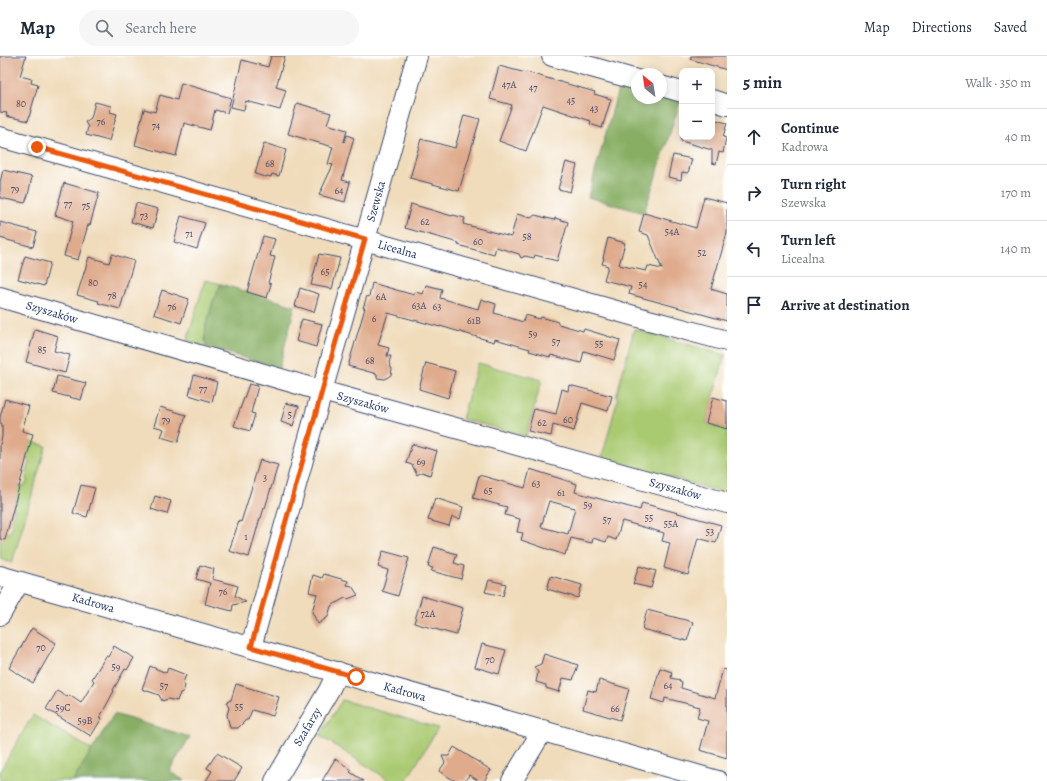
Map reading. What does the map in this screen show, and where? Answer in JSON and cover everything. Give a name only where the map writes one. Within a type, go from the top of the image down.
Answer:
[{"type":"street","name":"Szewska","points":[[251,647],[417,56]]},
{"type":"street","points":[[552,56],[631,78]]},
{"type":"street","points":[[667,88],[679,91]]},
{"type":"street","points":[[715,101],[727,105]]},
{"type":"street","name":"Licealna","points":[[0,137],[727,341]]},
{"type":"street","name":"Szyszaków","points":[[0,297],[322,391],[727,504]]},
{"type":"street","name":"Kadrowa","points":[[0,576],[718,781]]},
{"type":"street","points":[[0,615],[19,582]]},
{"type":"street","name":"Szafarzy","points":[[275,781],[329,690],[338,672]]},
{"type":"street","points":[[512,781],[543,730]]},
{"type":"green space","points":[[619,86],[631,89],[631,104],[667,104],[667,99],[679,102],[644,213],[588,197]]},
{"type":"green space","points":[[205,280],[221,284],[212,304],[206,324],[205,340],[207,347],[187,341]]},
{"type":"green space","points":[[221,284],[295,306],[279,368],[207,347],[205,340],[206,324],[212,304]]},
{"type":"green space","points":[[634,329],[725,355],[706,423],[727,429],[727,494],[602,457],[618,398],[616,397]]},
{"type":"green space","points":[[478,363],[542,380],[526,436],[462,419]]},
{"type":"green space","points":[[19,438],[46,446],[12,563],[0,559],[0,533],[8,533],[12,530],[11,524],[15,509],[13,509],[19,485],[24,486],[27,482],[26,476],[30,462],[15,456]]},
{"type":"green space","points":[[342,700],[438,728],[406,781],[391,781],[320,736]]},
{"type":"green space","points":[[114,714],[190,737],[169,771],[185,781],[73,781]]},
{"type":"green space","points":[[33,715],[92,750],[73,781],[0,781],[0,771]]},
{"type":"building","points":[[0,56],[26,56],[20,76],[32,79],[31,83],[38,85],[28,121],[6,116],[7,113],[0,112]]},
{"type":"building","points":[[271,56],[285,56],[276,87],[286,90],[280,110],[246,101],[244,110],[231,107],[242,60],[268,67]]},
{"type":"building","points":[[691,56],[727,56],[727,70],[690,59]]},
{"type":"building","points":[[499,66],[526,72],[595,92],[594,94],[611,99],[602,128],[590,124],[591,121],[543,105],[526,151],[499,141],[512,105],[490,99]]},
{"type":"building","points":[[181,83],[231,98],[227,113],[215,110],[210,130],[184,123],[176,156],[135,145],[144,109],[155,112],[160,95],[177,100]]},
{"type":"building","points":[[95,102],[111,106],[110,112],[117,114],[109,141],[86,135],[88,127],[85,122],[91,118]]},
{"type":"building","points":[[297,103],[331,113],[327,124],[347,130],[344,142],[347,135],[354,138],[342,180],[350,182],[345,202],[319,195],[333,165],[328,164],[333,147],[288,134]]},
{"type":"building","points":[[464,115],[480,119],[459,191],[410,178],[421,139],[455,148]]},
{"type":"building","points":[[715,120],[727,123],[723,137],[726,138],[723,153],[719,152],[716,164],[712,163],[712,150],[681,141],[715,140]]},
{"type":"building","points":[[264,143],[286,150],[279,176],[272,174],[271,177],[265,177],[255,174]]},
{"type":"building","points":[[673,155],[692,159],[688,173],[682,172],[681,180],[668,177]]},
{"type":"building","points":[[566,162],[577,165],[570,192],[558,189]]},
{"type":"building","points":[[3,170],[32,177],[25,203],[0,198],[0,182]]},
{"type":"building","points":[[64,183],[99,193],[78,260],[64,256],[73,221],[55,215]]},
{"type":"building","points":[[704,197],[727,203],[727,233],[711,289],[727,294],[727,321],[629,294],[631,287],[604,280],[608,266],[602,264],[608,238],[625,243],[619,265],[646,271],[648,266],[662,269],[648,235],[639,232],[644,213],[696,228]]},
{"type":"building","points":[[136,203],[158,209],[153,228],[131,222]]},
{"type":"building","points":[[411,204],[452,216],[465,218],[463,224],[511,237],[517,214],[531,218],[535,215],[554,220],[555,218],[568,222],[557,261],[535,255],[534,258],[525,256],[521,258],[519,254],[496,247],[494,254],[486,253],[458,245],[459,243],[405,228]]},
{"type":"building","points":[[181,216],[205,223],[197,249],[174,242]]},
{"type":"building","points":[[0,222],[37,232],[33,247],[0,238]]},
{"type":"building","points":[[263,236],[275,239],[270,256],[275,257],[268,283],[271,284],[267,298],[247,292]]},
{"type":"building","points":[[112,254],[134,261],[120,309],[77,295],[89,257],[109,263]]},
{"type":"building","points":[[319,254],[340,258],[332,289],[311,285]]},
{"type":"building","points":[[25,256],[50,263],[44,286],[18,279]]},
{"type":"building","points":[[372,283],[414,295],[415,292],[423,294],[426,285],[442,289],[440,298],[478,309],[481,299],[496,304],[494,313],[523,322],[525,315],[540,319],[541,317],[558,322],[558,324],[583,331],[584,329],[620,340],[614,360],[584,351],[581,363],[551,355],[550,357],[529,351],[530,349],[495,339],[494,342],[388,313],[378,345],[389,348],[387,356],[391,356],[389,363],[392,369],[391,375],[385,379],[377,378],[377,374],[348,366],[365,308],[363,308],[367,296],[369,297]]},
{"type":"building","points":[[300,288],[319,294],[314,312],[295,306]]},
{"type":"building","points":[[162,290],[189,299],[181,323],[154,314]]},
{"type":"building","points":[[302,319],[322,324],[316,347],[296,341]]},
{"type":"building","points":[[35,329],[58,336],[54,351],[70,355],[65,373],[26,362]]},
{"type":"building","points":[[426,363],[455,371],[448,398],[419,389]]},
{"type":"building","points":[[194,375],[217,382],[212,402],[189,395]]},
{"type":"building","points":[[57,376],[86,383],[81,400],[53,393]]},
{"type":"building","points":[[249,384],[258,386],[251,413],[255,414],[250,431],[234,426]]},
{"type":"building","points":[[569,385],[612,396],[608,411],[582,403],[574,431],[553,425],[551,436],[528,431],[534,409],[556,414],[562,389],[568,391]]},
{"type":"building","points":[[713,397],[727,401],[727,429],[706,423]]},
{"type":"building","points":[[5,399],[29,406],[22,431],[33,434],[5,540],[0,539],[0,444],[2,437],[2,424],[0,423],[0,417]]},
{"type":"building","points":[[286,403],[299,406],[293,426],[281,422]]},
{"type":"building","points":[[160,407],[186,415],[178,442],[161,437],[164,429],[154,426]]},
{"type":"building","points":[[412,444],[437,451],[430,475],[422,472],[417,475],[412,465],[406,463]]},
{"type":"building","points":[[260,460],[278,465],[265,508],[260,518],[249,557],[229,551],[239,521],[241,522]]},
{"type":"building","points":[[530,469],[577,484],[575,492],[640,510],[642,503],[721,525],[716,543],[698,538],[688,575],[664,568],[670,543],[662,541],[664,533],[622,521],[616,540],[608,537],[606,542],[593,538],[592,543],[571,538],[565,555],[521,540],[523,533],[517,532],[520,519],[505,515],[507,507],[473,498],[479,475],[525,488]],"holes":[[[549,501],[575,508],[568,534],[541,527]]]},
{"type":"building","points":[[81,485],[95,488],[87,517],[73,513]]},
{"type":"building","points":[[155,496],[171,501],[167,514],[151,509]]},
{"type":"building","points":[[435,498],[463,507],[460,519],[452,517],[449,526],[428,520]]},
{"type":"building","points":[[434,547],[457,554],[454,563],[464,566],[461,579],[431,571],[433,568],[428,567]]},
{"type":"building","points":[[383,551],[409,558],[398,596],[382,591],[388,570],[378,567]]},
{"type":"building","points":[[200,565],[214,569],[212,579],[238,586],[235,596],[246,602],[233,605],[232,611],[205,604],[210,583],[196,579]]},
{"type":"building","points":[[639,566],[656,571],[651,588],[633,584]]},
{"type":"building","points":[[324,574],[348,581],[347,585],[352,586],[358,595],[348,599],[345,598],[331,606],[328,617],[318,624],[312,612],[317,594],[309,592],[313,575],[322,578]]},
{"type":"building","points":[[551,576],[582,585],[578,598],[547,589]]},
{"type":"building","points":[[489,580],[506,584],[503,596],[485,592]]},
{"type":"building","points":[[422,596],[463,608],[456,635],[414,623]]},
{"type":"building","points":[[647,610],[693,622],[687,641],[642,629]]},
{"type":"building","points":[[32,628],[56,643],[33,683],[9,668]]},
{"type":"building","points":[[482,644],[506,650],[499,674],[475,667]]},
{"type":"building","points":[[114,646],[134,658],[127,670],[125,669],[113,690],[114,691],[100,717],[102,718],[91,736],[46,709],[57,691],[67,697],[69,695],[81,703],[94,681],[92,679]]},
{"type":"building","points":[[544,654],[578,665],[573,680],[563,678],[559,692],[546,688],[546,685],[536,682],[538,672],[534,667],[541,664]]},
{"type":"building","points":[[150,666],[166,673],[168,668],[186,675],[183,683],[185,686],[183,692],[180,693],[177,701],[168,699],[162,701],[159,695],[142,689]]},
{"type":"building","points":[[660,668],[672,672],[671,678],[682,682],[681,688],[715,698],[723,669],[727,670],[727,758],[700,750],[708,721],[697,718],[700,707],[665,698],[664,703],[651,699]]},
{"type":"building","points":[[599,680],[629,689],[620,720],[583,709],[588,690],[596,692]]},
{"type":"building","points":[[236,684],[279,697],[273,716],[252,710],[248,720],[246,720],[238,728],[230,728],[227,715],[229,708],[226,702],[231,700]]},
{"type":"building","points":[[454,747],[491,770],[484,781],[479,781],[469,775],[465,781],[455,781],[439,771],[445,763],[442,756],[449,756]]},
{"type":"building","points":[[217,753],[242,768],[234,781],[206,781],[212,771],[207,768]]},
{"type":"building","points":[[335,759],[352,770],[350,772],[364,781],[322,781]]},
{"type":"route","points":[[37,147],[365,239],[251,647],[356,677]]}]
